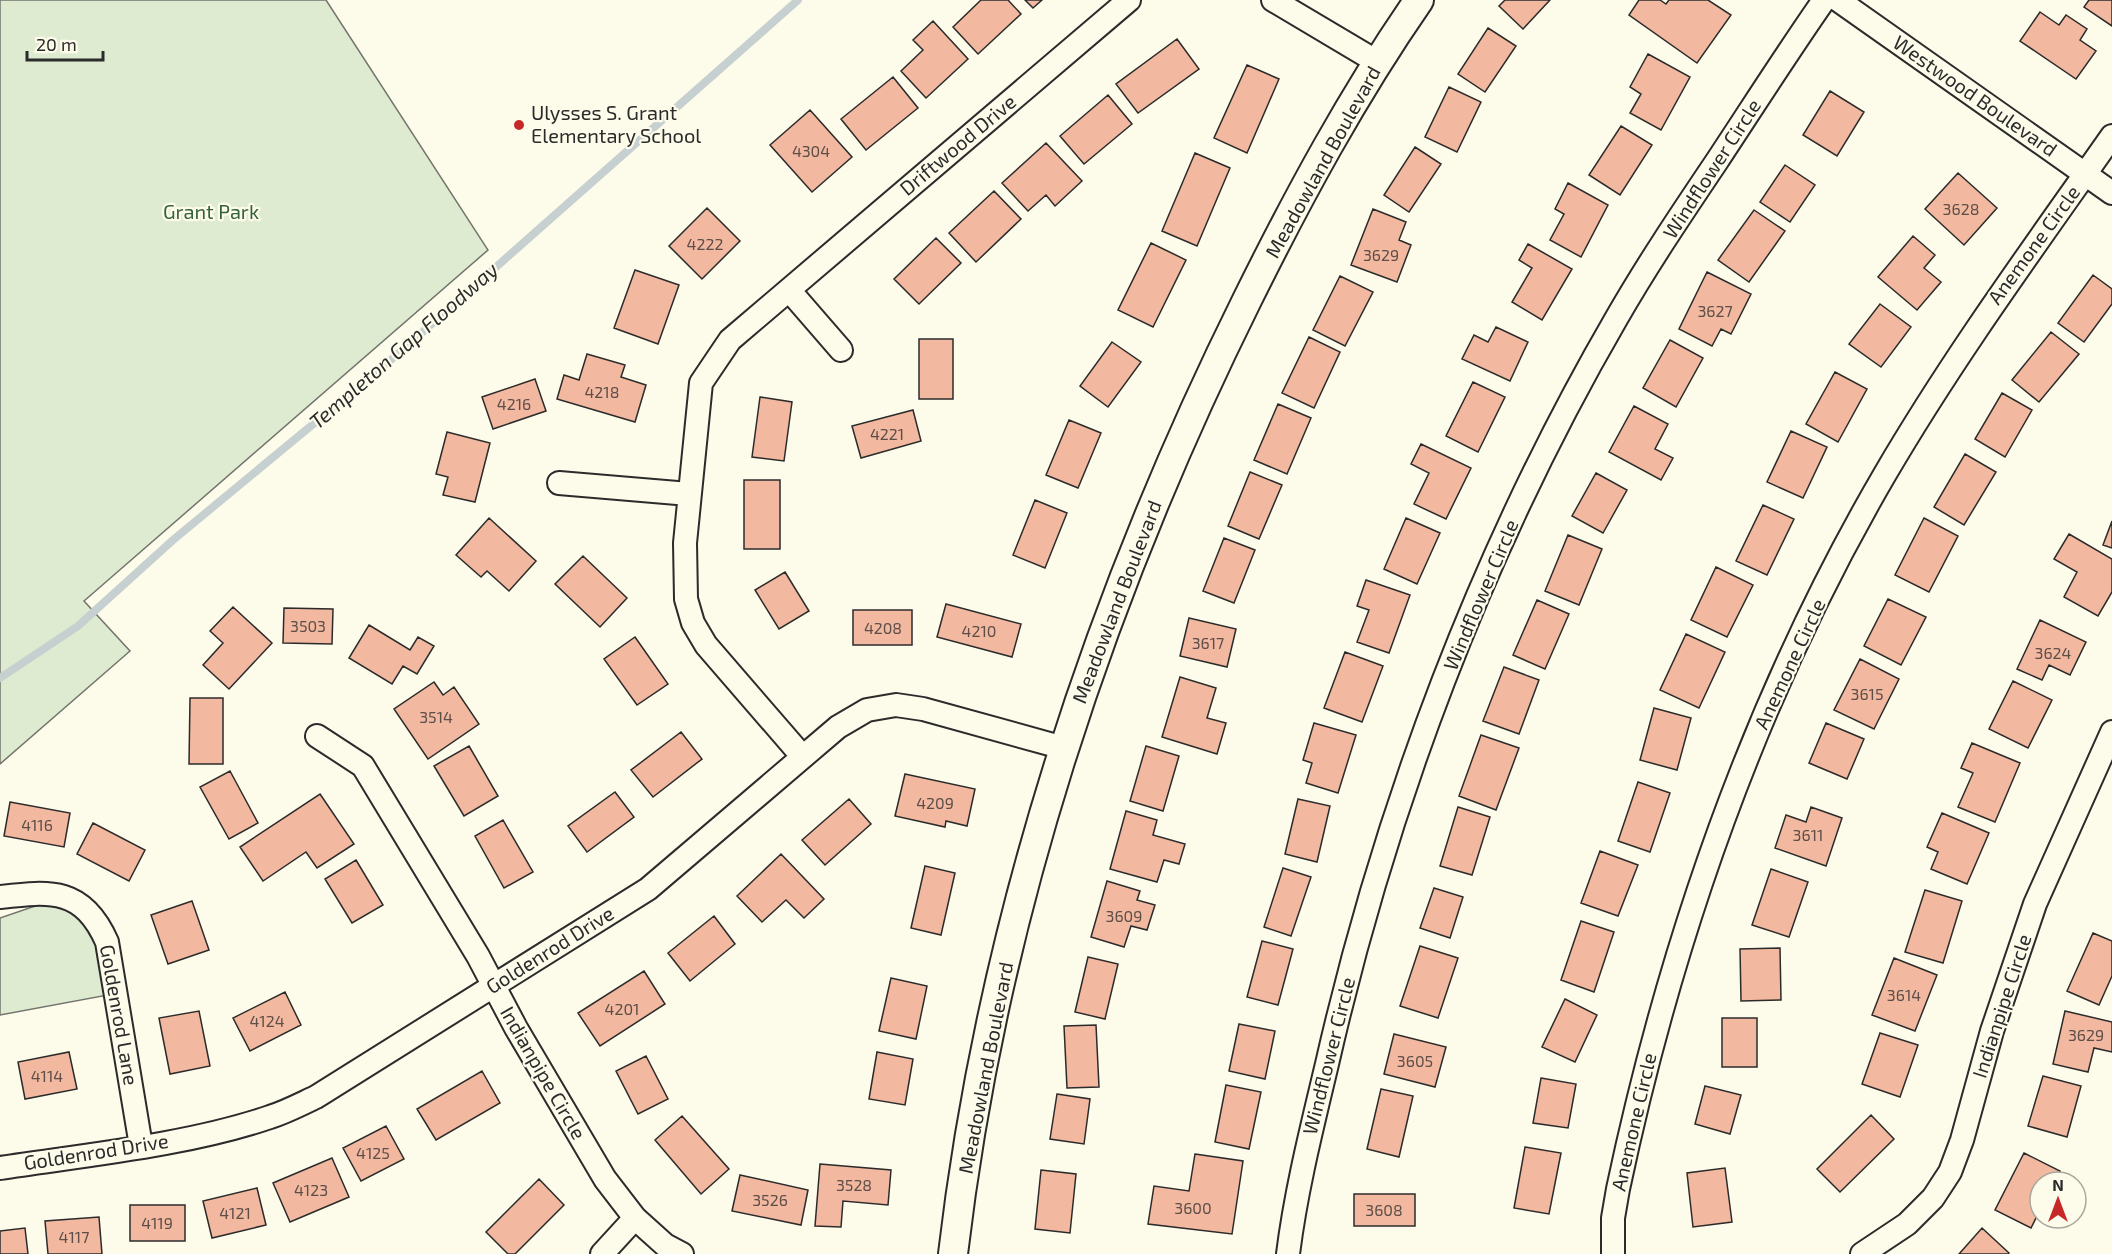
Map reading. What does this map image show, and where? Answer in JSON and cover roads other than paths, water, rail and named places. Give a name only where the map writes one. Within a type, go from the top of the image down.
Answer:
[{"type":"street","name":"Driftwood Drive","points":[[802,756],[721,664],[693,623],[686,599],[684,571],[689,494],[701,383],[730,340],[1129,0]]},
{"type":"street","points":[[1272,0],[1379,63]]},
{"type":"street","name":"Meadowland Boulevard","points":[[953,1254],[992,1024],[1028,873],[1064,748],[1147,519],[1201,392],[1294,206],[1419,0]]},
{"type":"street","name":"Windflower Circle","points":[[1288,1254],[1302,1174],[1329,1052],[1374,884],[1403,792],[1474,606],[1539,465],[1616,318],[1824,0]]},
{"type":"street","name":"Westwood Boulevard","points":[[1838,0],[2112,193]]},
{"type":"street","name":"Anemone Circle","points":[[1613,1254],[1613,1218],[1618,1189],[1671,970],[1714,842],[1768,706],[1843,550],[1884,475],[1988,309],[2112,136]]},
{"type":"street","points":[[789,290],[841,350]]},
{"type":"street","points":[[559,483],[689,494]]},
{"type":"street","name":"Goldenrod Drive","points":[[0,1168],[141,1146],[271,1117],[316,1097],[648,888],[802,756],[838,727],[867,710],[896,705],[923,710],[1064,748]]},
{"type":"street","name":"Indianpipe Circle","points":[[1862,1254],[1907,1224],[1933,1198],[1950,1172],[1962,1140],[1992,1031],[2035,904],[2112,732]]},
{"type":"street","name":"Indianpipe Circle","points":[[317,736],[363,766],[605,1179],[635,1218],[665,1245],[682,1254]]},
{"type":"street","name":"Goldenrod Lane","points":[[0,897],[57,894],[83,905],[99,923],[107,942],[141,1146]]},
{"type":"street","points":[[602,1254],[635,1218]]},
{"type":"waterway","name":"Templeton Gap Floodway","points":[[0,678],[78,626],[173,540],[392,359],[798,0]]},
{"type":"place","name":"Ulysses S. Grant Elementary School","points":[[519,125]]},
{"type":"park label","name":"Grant Park","points":[[211,212]]}]
